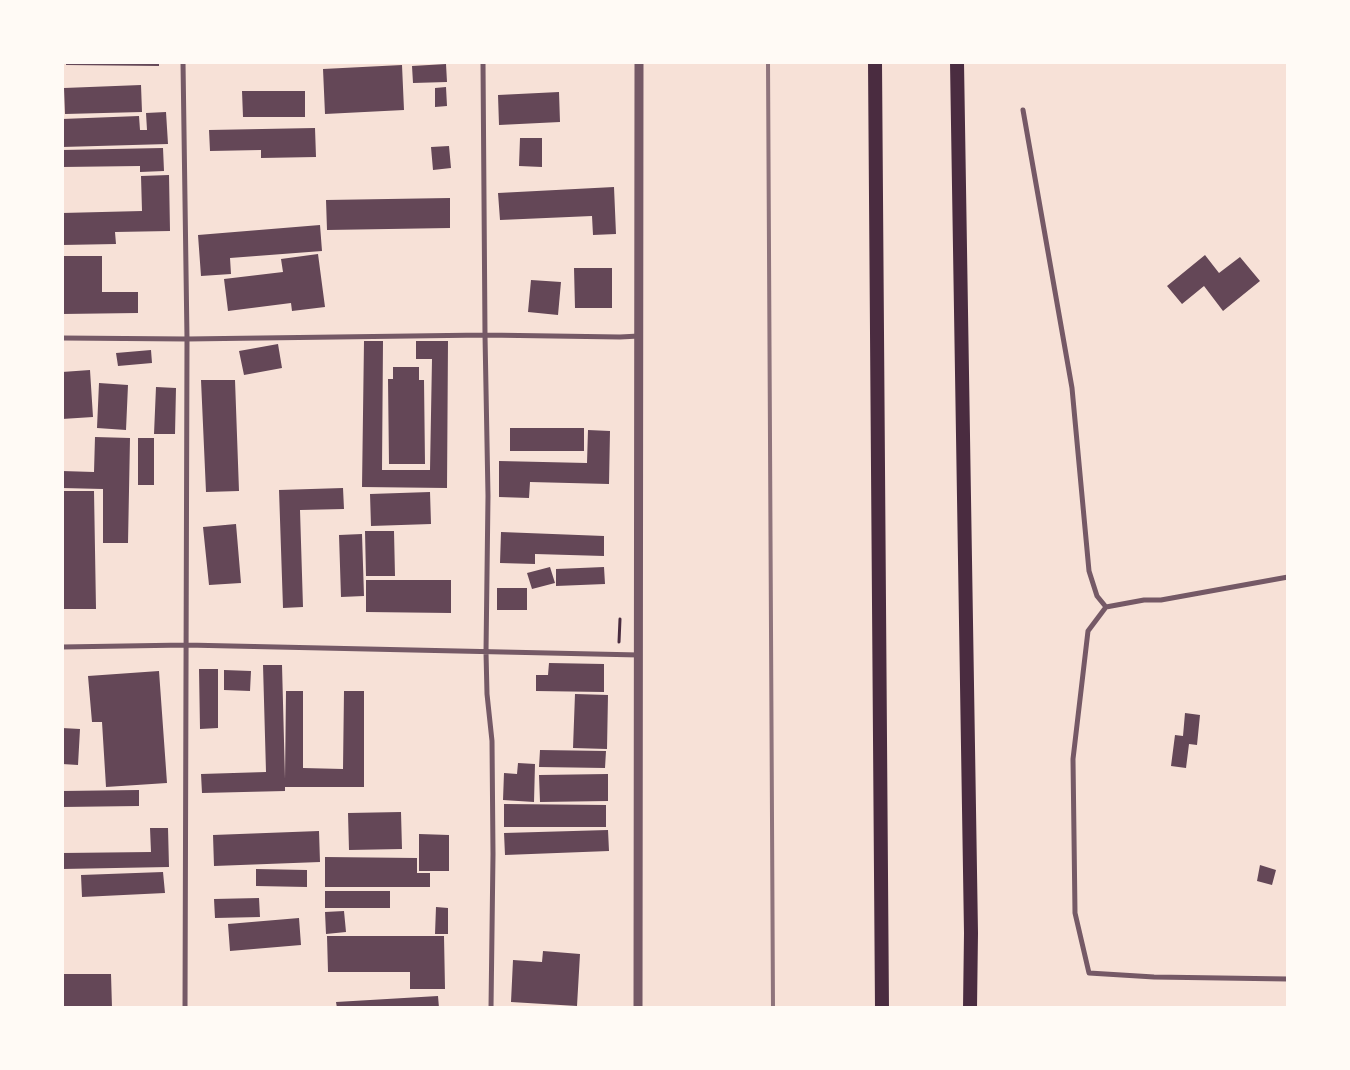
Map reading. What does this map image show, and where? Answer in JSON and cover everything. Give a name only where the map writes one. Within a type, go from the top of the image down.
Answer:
[{"type":"highway","points":[[875,62],[882,1008]]},
{"type":"highway","points":[[957,62],[970,1008]]},
{"type":"street","points":[[183,62],[187,339],[185,1008]]},
{"type":"street","points":[[483,62],[488,496],[486,652],[487,694],[492,741],[493,854],[491,1008]]},
{"type":"street","points":[[638,1008],[639,62]]},
{"type":"street","points":[[1023,110],[1072,388],[1089,571],[1097,596],[1106,607]]},
{"type":"street","points":[[62,338],[187,339],[485,335],[620,338],[639,336]]},
{"type":"street","points":[[1288,577],[1161,600],[1144,600],[1106,607],[1088,631],[1072,759],[1075,913],[1089,973],[1154,977],[1288,979]]},
{"type":"street","points":[[62,647],[186,646],[639,655]]},
{"type":"building","points":[[66,62],[159,62],[159,66],[66,65]]},
{"type":"building","points":[[446,64],[447,82],[413,83],[412,66]]},
{"type":"building","points":[[402,65],[404,110],[325,114],[323,69]]},
{"type":"building","points":[[141,85],[142,112],[65,114],[64,88]]},
{"type":"building","points":[[446,87],[447,106],[435,107],[435,88]]},
{"type":"building","points":[[242,91],[305,91],[305,117],[243,117]]},
{"type":"building","points":[[559,92],[560,122],[499,125],[498,95]]},
{"type":"building","points":[[166,112],[168,144],[62,147],[62,119],[139,116],[140,130],[147,130],[146,113]]},
{"type":"building","points":[[315,128],[316,157],[261,158],[261,150],[210,151],[209,130]]},
{"type":"building","points":[[520,138],[542,138],[542,167],[519,166]]},
{"type":"building","points":[[449,146],[451,168],[433,170],[431,147]]},
{"type":"building","points":[[163,148],[164,171],[140,172],[140,166],[62,167],[62,150]]},
{"type":"building","points":[[169,175],[170,231],[115,232],[116,244],[62,245],[62,213],[142,211],[141,176]]},
{"type":"building","points":[[614,187],[616,234],[593,235],[592,216],[500,220],[498,193]]},
{"type":"building","points":[[450,198],[450,228],[327,230],[326,200]]},
{"type":"building","points":[[320,225],[322,251],[230,258],[231,274],[201,276],[198,235]]},
{"type":"building","points":[[318,254],[325,307],[292,311],[291,303],[228,311],[224,279],[283,272],[281,259]]},
{"type":"building","points":[[1205,255],[1219,273],[1240,257],[1260,281],[1223,311],[1204,286],[1182,304],[1167,286]]},
{"type":"building","points":[[62,256],[102,256],[102,292],[138,292],[138,313],[62,314]]},
{"type":"building","points":[[574,268],[612,268],[612,308],[575,308]]},
{"type":"building","points":[[531,280],[561,282],[558,315],[528,312]]},
{"type":"building","points":[[364,341],[383,341],[382,470],[430,470],[432,359],[416,359],[416,341],[448,341],[447,488],[362,487]]},
{"type":"building","points":[[278,344],[282,368],[244,375],[239,351]]},
{"type":"building","points":[[151,350],[152,363],[118,366],[116,353]]},
{"type":"building","points":[[393,367],[419,367],[419,380],[424,380],[425,464],[389,464],[388,379],[393,379]]},
{"type":"building","points":[[90,370],[93,417],[62,419],[62,372]]},
{"type":"building","points":[[201,380],[235,380],[239,491],[206,492]]},
{"type":"building","points":[[99,383],[128,385],[126,430],[97,428]]},
{"type":"building","points":[[156,387],[176,388],[175,434],[154,434]]},
{"type":"building","points":[[510,428],[584,428],[584,451],[510,451]]},
{"type":"building","points":[[588,430],[610,431],[609,484],[530,482],[529,498],[499,497],[499,461],[587,463]]},
{"type":"building","points":[[95,437],[130,438],[128,543],[103,543],[103,489],[62,488],[62,471],[94,472]]},
{"type":"building","points":[[138,438],[154,438],[154,485],[138,485]]},
{"type":"building","points":[[343,488],[344,509],[300,510],[303,607],[283,608],[279,490]]},
{"type":"building","points":[[62,491],[94,491],[96,609],[62,609]]},
{"type":"building","points":[[430,492],[431,524],[371,526],[370,494]]},
{"type":"building","points":[[236,524],[241,583],[209,585],[203,527]]},
{"type":"building","points":[[365,531],[394,531],[395,576],[366,576]]},
{"type":"building","points":[[501,532],[604,536],[604,556],[535,554],[535,564],[500,563]]},
{"type":"building","points":[[362,534],[364,596],[341,597],[339,535]]},
{"type":"building","points":[[550,567],[555,583],[532,589],[527,573]]},
{"type":"building","points":[[604,567],[605,584],[556,586],[556,569]]},
{"type":"building","points":[[366,580],[451,580],[451,613],[366,612]]},
{"type":"building","points":[[497,588],[527,588],[527,610],[497,610]]},
{"type":"building","points":[[549,663],[604,664],[604,692],[536,691],[536,675],[548,675]]},
{"type":"building","points":[[263,665],[282,665],[285,779],[286,691],[303,691],[303,768],[343,769],[344,691],[364,691],[364,787],[285,787],[285,791],[202,793],[201,774],[266,772]]},
{"type":"building","points":[[199,669],[218,669],[218,728],[200,729]]},
{"type":"building","points":[[224,670],[251,671],[250,691],[224,690]]},
{"type":"building","points":[[159,671],[167,783],[106,787],[102,722],[92,722],[88,676]]},
{"type":"building","points":[[575,694],[608,695],[607,749],[573,748]]},
{"type":"building","points":[[1185,713],[1200,715],[1197,745],[1189,744],[1186,768],[1171,766],[1175,735],[1183,736]]},
{"type":"building","points":[[62,728],[80,729],[78,765],[62,764]]},
{"type":"building","points":[[540,750],[606,751],[605,768],[539,767]]},
{"type":"building","points":[[518,763],[535,764],[534,802],[503,800],[504,773],[517,774]]},
{"type":"building","points":[[608,774],[608,801],[540,802],[539,775]]},
{"type":"building","points":[[139,790],[139,806],[62,807],[62,791]]},
{"type":"building","points":[[504,804],[606,805],[606,827],[504,827]]},
{"type":"building","points":[[401,812],[402,849],[349,850],[348,813]]},
{"type":"building","points":[[150,828],[168,828],[169,867],[62,869],[62,853],[151,852]]},
{"type":"building","points":[[608,830],[609,851],[505,855],[504,833]]},
{"type":"building","points":[[319,831],[320,862],[214,866],[213,835]]},
{"type":"building","points":[[419,834],[449,835],[449,871],[419,871]]},
{"type":"building","points":[[325,857],[417,858],[417,873],[430,873],[430,887],[325,887]]},
{"type":"building","points":[[1260,865],[1276,870],[1272,885],[1257,881]]},
{"type":"building","points":[[256,869],[307,870],[307,887],[256,886]]},
{"type":"building","points":[[163,872],[165,893],[82,897],[81,875]]},
{"type":"building","points":[[325,891],[390,891],[390,908],[325,908]]},
{"type":"building","points":[[259,898],[260,917],[215,918],[214,899]]},
{"type":"building","points":[[436,907],[448,908],[448,934],[435,934]]},
{"type":"building","points":[[344,911],[346,932],[326,934],[325,912]]},
{"type":"building","points":[[299,918],[301,945],[230,951],[228,924]]},
{"type":"building","points":[[327,936],[444,936],[445,989],[410,989],[410,972],[328,972]]},
{"type":"building","points":[[543,951],[580,954],[577,1006],[511,1002],[513,960],[542,962]]},
{"type":"building","points":[[62,974],[111,974],[112,1008],[62,1008]]},
{"type":"building","points":[[438,996],[439,1008],[337,1008],[336,1002]]},
{"type":"railway","points":[[768,62],[773,1008]]}]
